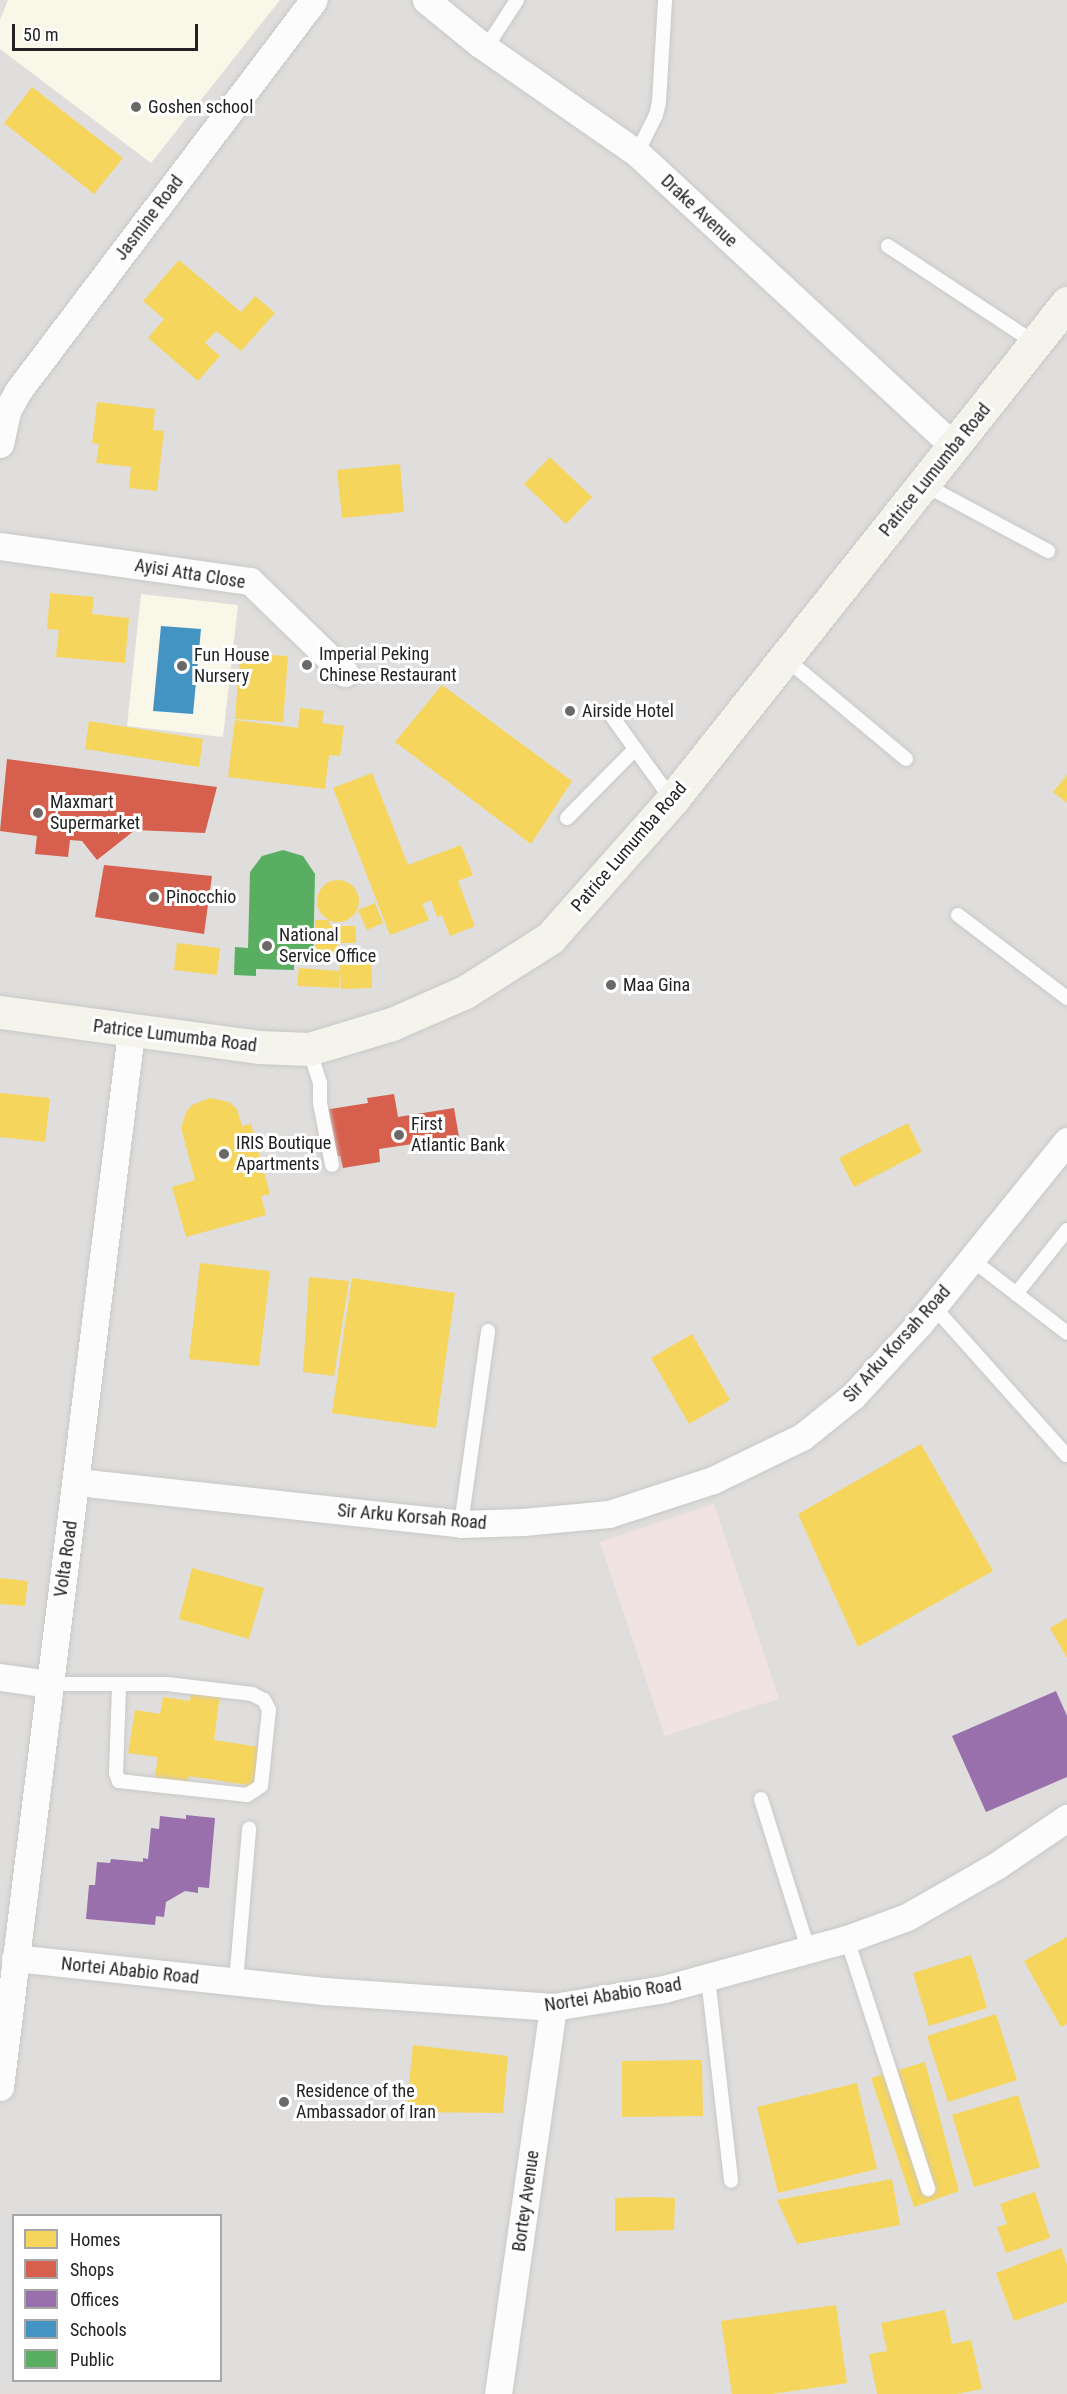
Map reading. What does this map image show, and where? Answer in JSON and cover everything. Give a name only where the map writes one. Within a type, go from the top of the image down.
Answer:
[{"type":"street","name":"Jasmine Road","points":[[0,444],[3,409],[314,0]]},
{"type":"street","name":"Drake Avenue","points":[[426,0],[480,44],[636,153],[953,446]]},
{"type":"street","name":"Patrice Lumumba Road","points":[[0,1012],[131,1032],[259,1047],[309,1049],[392,1024],[465,992],[550,938],[672,800],[784,657],[1037,344],[1067,303]]},
{"type":"street","name":"Ayisi Atta Close","points":[[0,546],[250,581],[345,673]]},
{"type":"street","name":"Volta Road","points":[[0,2087],[49,1684],[77,1482],[131,1032]]},
{"type":"street","name":"Sir Arku Korsah Road","points":[[77,1482],[461,1524],[523,1522],[609,1514],[713,1480],[802,1437],[853,1396],[933,1306],[1067,1140]]},
{"type":"street","points":[[0,1677],[49,1684]]},
{"type":"street","name":"Nortei Ababio Road","points":[[15,1958],[380,1996],[553,2007],[664,1989],[708,1978],[847,1939],[907,1917],[996,1866],[1067,1818]]},
{"type":"street","name":"Bortey Avenue","points":[[498,2394],[553,2007]]},
{"type":"lane","points":[[480,44],[494,37],[517,0]]},
{"type":"lane","points":[[636,153],[656,115],[659,102],[665,0]]},
{"type":"lane","points":[[888,246],[1037,344]]},
{"type":"lane","points":[[923,484],[1048,551]]},
{"type":"lane","points":[[784,657],[906,759]]},
{"type":"lane","points":[[610,715],[672,800]]},
{"type":"lane","points":[[567,818],[634,750]]},
{"type":"lane","points":[[958,915],[1067,998]]},
{"type":"lane","points":[[309,1049],[320,1083],[320,1103],[332,1165]]},
{"type":"lane","points":[[1016,1294],[1067,1230]]},
{"type":"lane","points":[[971,1259],[1067,1333]]},
{"type":"lane","points":[[933,1306],[1066,1455]]},
{"type":"lane","points":[[461,1524],[488,1331]]},
{"type":"lane","points":[[49,1684],[120,1686],[166,1684],[252,1694],[264,1700],[269,1710],[261,1786],[247,1795],[119,1781],[116,1773],[120,1686]]},
{"type":"lane","points":[[761,1799],[808,1949]]},
{"type":"lane","points":[[236,1982],[249,1829]]},
{"type":"lane","points":[[847,1939],[928,2189]]},
{"type":"lane","points":[[708,1978],[731,2181]]},
{"type":"shaded area","points":[[0,0],[1067,0],[1067,2394],[0,2394]]},
{"type":"shaded area","name":"Goshen school","points":[[8,0],[280,0],[151,163],[0,49],[0,20]]},
{"type":"shaded area","name":"Fun House Nursery","points":[[141,594],[238,605],[223,737],[127,726]]},
{"type":"shaded area","points":[[714,1504],[779,1699],[665,1736],[600,1542]]},
{"type":"building: Homes","points":[[32,87],[123,158],[94,194],[4,123]]},
{"type":"building: Homes","points":[[179,260],[241,312],[255,296],[275,313],[241,351],[216,331],[205,343],[220,356],[198,381],[148,338],[164,319],[143,301]]},
{"type":"building: Homes","points":[[97,402],[155,409],[153,430],[164,431],[157,491],[129,488],[131,467],[96,463],[99,444],[92,443]]},
{"type":"building: Homes","points":[[550,457],[592,497],[566,524],[524,484]]},
{"type":"building: Homes","points":[[400,464],[404,512],[342,518],[337,470]]},
{"type":"building: Homes","points":[[50,593],[94,597],[92,614],[129,618],[125,663],[56,657],[59,630],[47,629]]},
{"type":"building: Homes","points":[[240,653],[288,656],[283,722],[235,719]]},
{"type":"building: Homes","points":[[442,685],[572,781],[531,844],[395,742]]},
{"type":"building: Homes","points":[[300,708],[324,711],[322,723],[344,726],[340,756],[329,755],[325,789],[228,777],[235,720],[298,728]]},
{"type":"building: Homes","points":[[89,721],[203,739],[199,767],[85,749]]},
{"type":"building: Homes","points":[[372,773],[408,865],[461,845],[473,875],[458,881],[475,926],[450,936],[442,915],[437,917],[431,900],[422,904],[429,920],[390,935],[333,788]]},
{"type":"building: Homes","points":[[1067,775],[1067,803],[1053,792]]},
{"type":"building: Homes","points":[[338,880],[353,886],[359,901],[353,916],[338,922],[323,916],[317,901],[323,886]]},
{"type":"building: Homes","points":[[375,903],[383,923],[367,930],[358,910]]},
{"type":"building: Homes","points":[[315,920],[330,920],[330,926],[355,926],[356,943],[337,943],[338,957],[316,958]]},
{"type":"building: Homes","points":[[177,943],[220,948],[217,975],[174,970]]},
{"type":"building: Homes","points":[[371,952],[372,988],[341,989],[339,953]]},
{"type":"building: Homes","points":[[299,968],[340,971],[339,988],[297,986]]},
{"type":"building: Homes","points":[[0,1093],[50,1098],[45,1142],[0,1137]]},
{"type":"building: Homes","name":"IRIS Boutique Apartments","points":[[210,1098],[229,1102],[237,1109],[242,1126],[251,1124],[270,1194],[261,1196],[266,1215],[186,1237],[172,1187],[195,1180],[181,1128],[186,1112],[192,1105]]},
{"type":"building: Homes","points":[[908,1123],[922,1152],[854,1187],[839,1158]]},
{"type":"building: Homes","points":[[200,1263],[270,1271],[259,1366],[189,1359]]},
{"type":"building: Homes","points":[[309,1277],[349,1281],[334,1376],[303,1372]]},
{"type":"building: Homes","points":[[352,1278],[455,1293],[436,1428],[332,1413]]},
{"type":"building: Homes","points":[[692,1334],[730,1400],[689,1424],[651,1358]]},
{"type":"building: Homes","points":[[921,1444],[993,1571],[858,1647],[798,1514]]},
{"type":"building: Homes","points":[[192,1568],[264,1588],[249,1639],[179,1619]]},
{"type":"building: Homes","points":[[0,1578],[28,1581],[25,1606],[0,1604]]},
{"type":"building: Homes","points":[[1067,1618],[1067,1658],[1050,1628]]},
{"type":"building: Homes","points":[[191,1691],[220,1695],[214,1740],[259,1747],[253,1786],[189,1776],[187,1786],[154,1781],[158,1757],[128,1753],[135,1710],[160,1714],[163,1697],[190,1701]]},
{"type":"building: Homes","points":[[1067,1937],[1067,2024],[1061,2027],[1024,1961]]},
{"type":"building: Homes","points":[[971,1955],[987,2008],[929,2026],[913,1973]]},
{"type":"building: Homes","points":[[996,2014],[1017,2080],[948,2102],[927,2036]]},
{"type":"building: Homes","points":[[413,2045],[508,2056],[503,2113],[406,2112]]},
{"type":"building: Homes","points":[[702,2060],[703,2116],[622,2117],[622,2061]]},
{"type":"building: Homes","points":[[925,2062],[959,2191],[914,2207],[871,2078]]},
{"type":"building: Homes","points":[[857,2083],[877,2169],[778,2193],[757,2107]]},
{"type":"building: Homes","points":[[1018,2095],[1040,2167],[974,2187],[952,2115]]},
{"type":"building: Homes","points":[[892,2179],[900,2225],[797,2244],[777,2200]]},
{"type":"building: Homes","points":[[1035,2192],[1050,2238],[1006,2253],[997,2227],[1007,2224],[1000,2204]]},
{"type":"building: Homes","points":[[615,2198],[675,2198],[674,2230],[615,2231]]},
{"type":"building: Homes","points":[[1061,2248],[1067,2265],[1067,2302],[1014,2321],[996,2273]]},
{"type":"building: Homes","points":[[836,2305],[847,2383],[772,2394],[732,2394],[721,2321]]},
{"type":"building: Homes","points":[[945,2310],[952,2344],[971,2340],[982,2389],[957,2394],[877,2394],[869,2354],[887,2351],[881,2323]]},
{"type":"building: Shops","points":[[7,759],[217,787],[205,833],[135,830],[97,860],[82,841],[70,840],[68,857],[35,854],[37,836],[0,831]]},
{"type":"building: Shops","name":"Pinocchio","points":[[104,865],[212,876],[204,934],[95,917]]},
{"type":"building: Shops","points":[[394,1094],[398,1117],[454,1108],[459,1137],[379,1149],[380,1162],[343,1168],[340,1156],[332,1157],[324,1110],[368,1103],[367,1098]]},
{"type":"building: Offices","points":[[1056,1691],[1067,1716],[1067,1777],[986,1812],[952,1736]]},
{"type":"building: Offices","points":[[186,1815],[215,1818],[209,1888],[198,1887],[198,1893],[185,1891],[166,1902],[164,1917],[156,1916],[155,1925],[86,1919],[89,1885],[95,1885],[97,1862],[110,1863],[111,1859],[143,1862],[143,1858],[148,1859],[151,1828],[159,1829],[160,1816],[186,1819]]},
{"type":"building: Schools","points":[[161,626],[201,629],[193,714],[153,711]]},
{"type":"building: Public","points":[[283,850],[303,856],[315,874],[313,965],[294,965],[294,970],[256,969],[256,976],[234,975],[235,947],[248,948],[250,872],[262,856]]},
{"type":"place","name":"Goshen school","points":[[136,107]]},
{"type":"place","name":"Imperial Peking Chinese Restaurant","points":[[307,665]]},
{"type":"place","name":"Fun House Nursery","points":[[182,666]]},
{"type":"place","name":"Airside Hotel","points":[[570,711]]},
{"type":"place","name":"Maxmart Supermarket","points":[[38,813]]},
{"type":"place","name":"Pinocchio","points":[[154,897]]},
{"type":"place","name":"National Service Office","points":[[267,946]]},
{"type":"place","name":"Maa Gina","points":[[611,985]]},
{"type":"place","name":"First Atlantic Bank","points":[[399,1135]]},
{"type":"place","name":"IRIS Boutique Apartments","points":[[224,1154]]},
{"type":"place","name":"Residence of the Ambassador of Iran","points":[[284,2102]]}]
